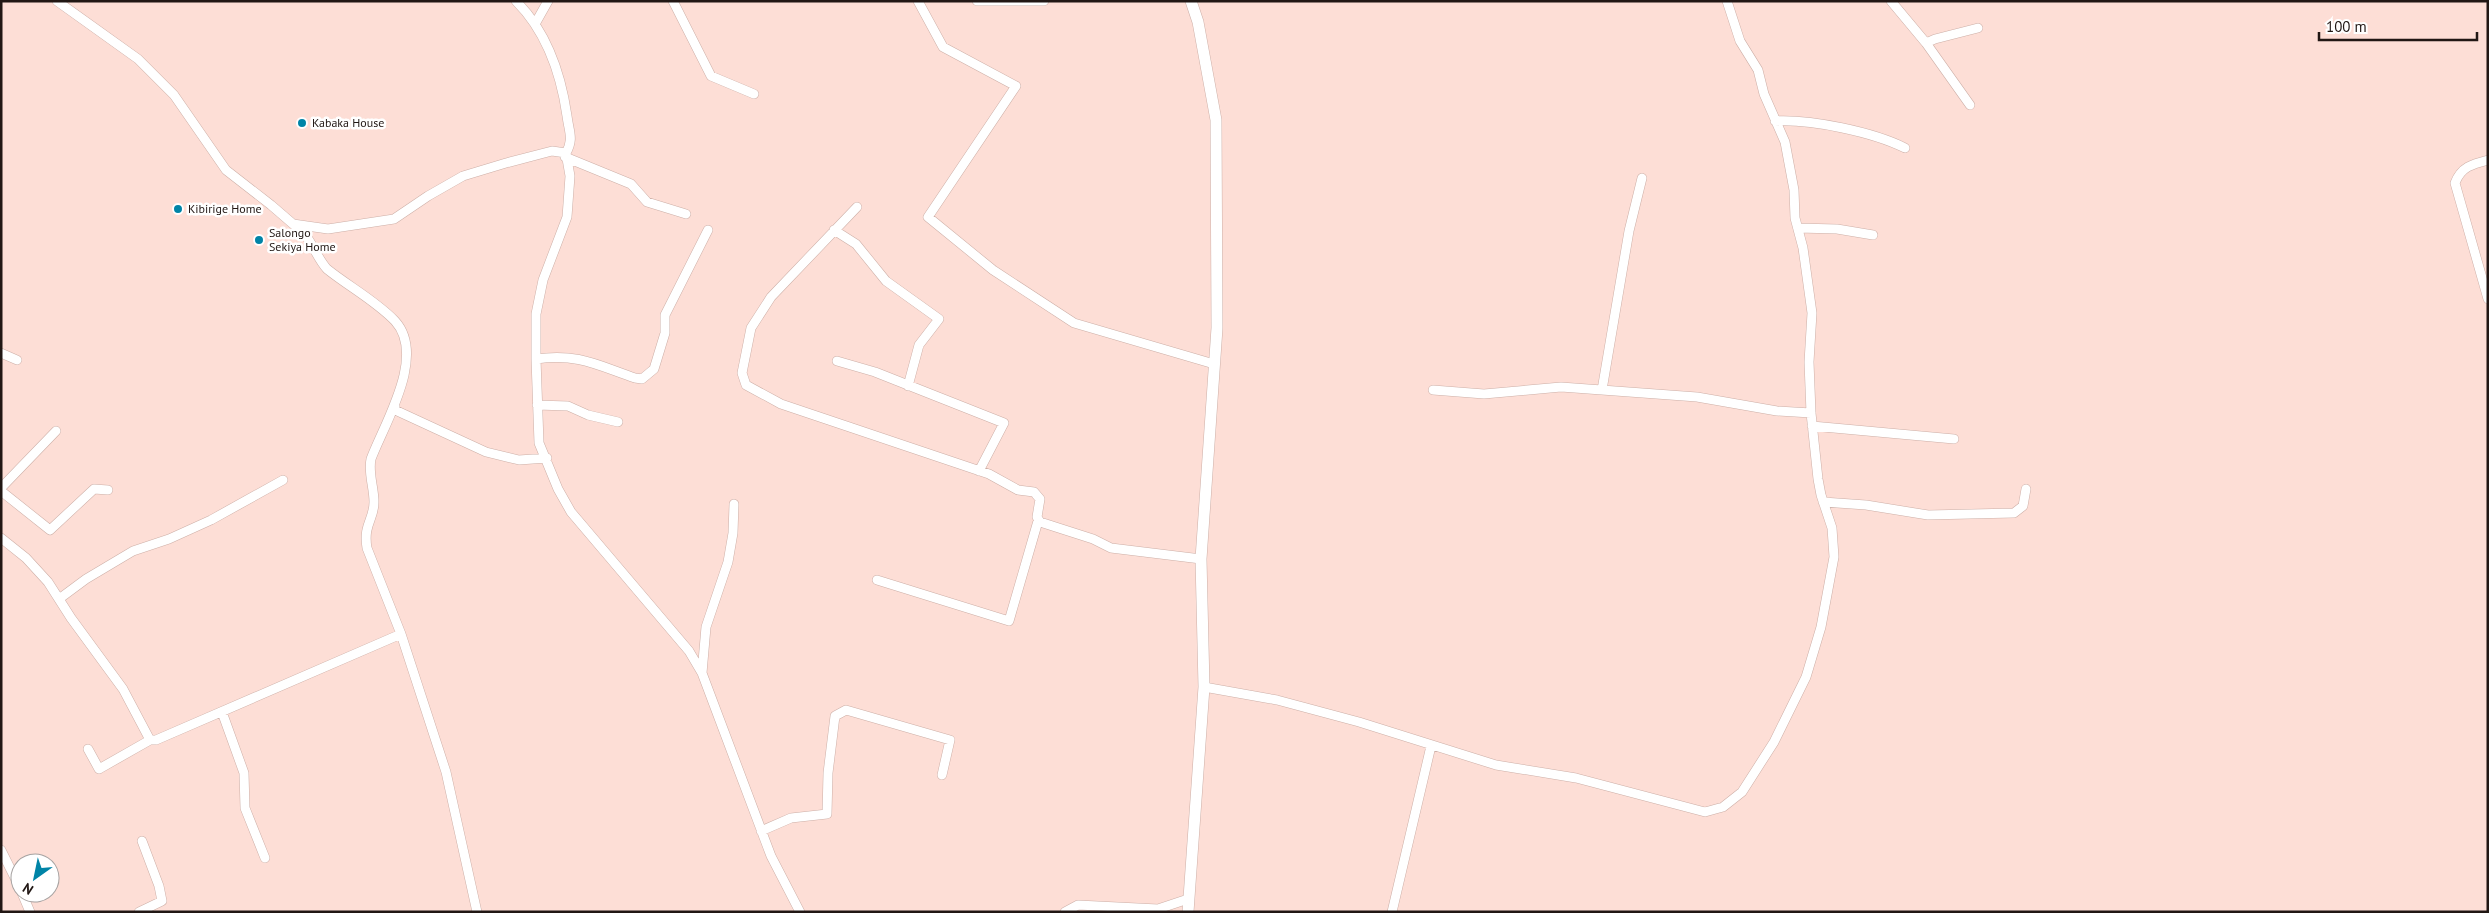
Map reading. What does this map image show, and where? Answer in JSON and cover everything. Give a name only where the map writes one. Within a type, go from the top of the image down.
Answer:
[{"type":"street","points":[[57,1],[138,59],[174,95],[226,170],[303,230],[318,259],[327,270],[396,321],[405,353],[404,379],[395,406],[379,437],[371,459],[369,468],[374,501],[365,536],[367,548],[401,634],[446,772],[477,912]]},
{"type":"street","points":[[516,1],[535,24],[550,50],[561,80],[572,138],[572,144],[566,155],[570,176],[567,217],[543,280],[536,314],[539,442],[558,489],[571,512],[689,651],[702,673],[771,856],[800,912]]},
{"type":"street","points":[[535,24],[548,1]]},
{"type":"street","points":[[673,1],[711,76],[754,94]]},
{"type":"street","points":[[918,1],[942,47],[1016,86],[928,217],[993,270],[1074,323],[1214,364]]},
{"type":"street","points":[[977,1],[1044,1]]},
{"type":"street","points":[[1188,912],[1204,687],[1202,559],[1217,328],[1216,120],[1202,37],[1191,1]]},
{"type":"street","points":[[1204,687],[1277,700],[1359,722],[1496,765],[1576,778],[1705,812],[1723,807],[1742,792],[1774,742],[1806,678],[1821,627],[1834,557],[1832,528],[1823,502],[1812,426],[1809,362],[1812,313],[1785,142],[1775,121],[1758,70],[1740,41],[1727,1]]},
{"type":"street","points":[[1894,3],[1926,43],[1970,105]]},
{"type":"street","points":[[1926,43],[1978,28]]},
{"type":"street","points":[[1775,121],[1789,120],[1847,130],[1888,140],[1905,148]]},
{"type":"street","points":[[293,224],[315,228],[345,228],[394,220],[428,196],[463,176],[506,162],[552,151],[566,155],[630,184],[647,202],[686,214]]},
{"type":"street","points":[[2488,160],[2464,168],[2458,173],[2455,183],[2488,299]]},
{"type":"street","points":[[1602,390],[1630,231],[1642,178]]},
{"type":"street","points":[[857,207],[771,297],[751,328],[743,366],[744,383],[750,389],[781,404],[978,471],[1018,490],[1036,493],[1040,499],[1038,520],[1009,621],[878,580]]},
{"type":"street","points":[[1798,228],[1837,229],[1873,235]]},
{"type":"street","points":[[536,359],[558,356],[585,359],[635,378],[642,379],[647,376],[657,360],[664,333],[665,315],[708,230]]},
{"type":"street","points":[[834,230],[856,244],[886,281],[939,319],[919,345],[908,386]]},
{"type":"street","points":[[1,353],[17,360]]},
{"type":"street","points":[[837,362],[875,372],[1004,423],[978,471]]},
{"type":"street","points":[[1434,390],[1484,394],[1561,388],[1602,390],[1696,397],[1777,411],[1811,413]]},
{"type":"street","points":[[537,405],[568,406],[588,415],[618,422]]},
{"type":"street","points":[[395,406],[395,410],[486,452],[519,460],[547,458]]},
{"type":"street","points":[[1812,426],[1954,439]]},
{"type":"street","points":[[56,430],[1,490],[50,530],[94,490],[108,490]]},
{"type":"street","points":[[59,599],[86,579],[133,551],[169,539],[211,520],[283,480]]},
{"type":"street","points":[[1823,502],[1866,505],[1928,515],[2014,513],[2023,506],[2026,489]]},
{"type":"street","points":[[702,673],[706,627],[728,562],[733,533],[734,504]]},
{"type":"street","points":[[1038,520],[1111,548],[1202,559]]},
{"type":"street","points":[[1,538],[26,558],[48,582],[123,689],[150,740]]},
{"type":"street","points":[[88,749],[99,768],[150,740],[156,740],[401,634]]},
{"type":"street","points":[[761,831],[790,818],[827,814],[828,772],[835,716],[846,710],[950,740],[942,775]]},
{"type":"street","points":[[222,712],[244,773],[245,808],[265,858]]},
{"type":"street","points":[[1392,912],[1431,746]]},
{"type":"street","points":[[138,912],[162,901],[159,886],[142,841]]},
{"type":"street","points":[[1,850],[4,863]]},
{"type":"street","points":[[1065,912],[1078,905],[1158,909],[1169,907],[1188,899]]},
{"type":"place","name":"Kabaka House","points":[[302,123]]},
{"type":"place","name":"Kibirige Home","points":[[178,209]]},
{"type":"place","name":"Salongo Sekiya Home","points":[[259,240]]}]
